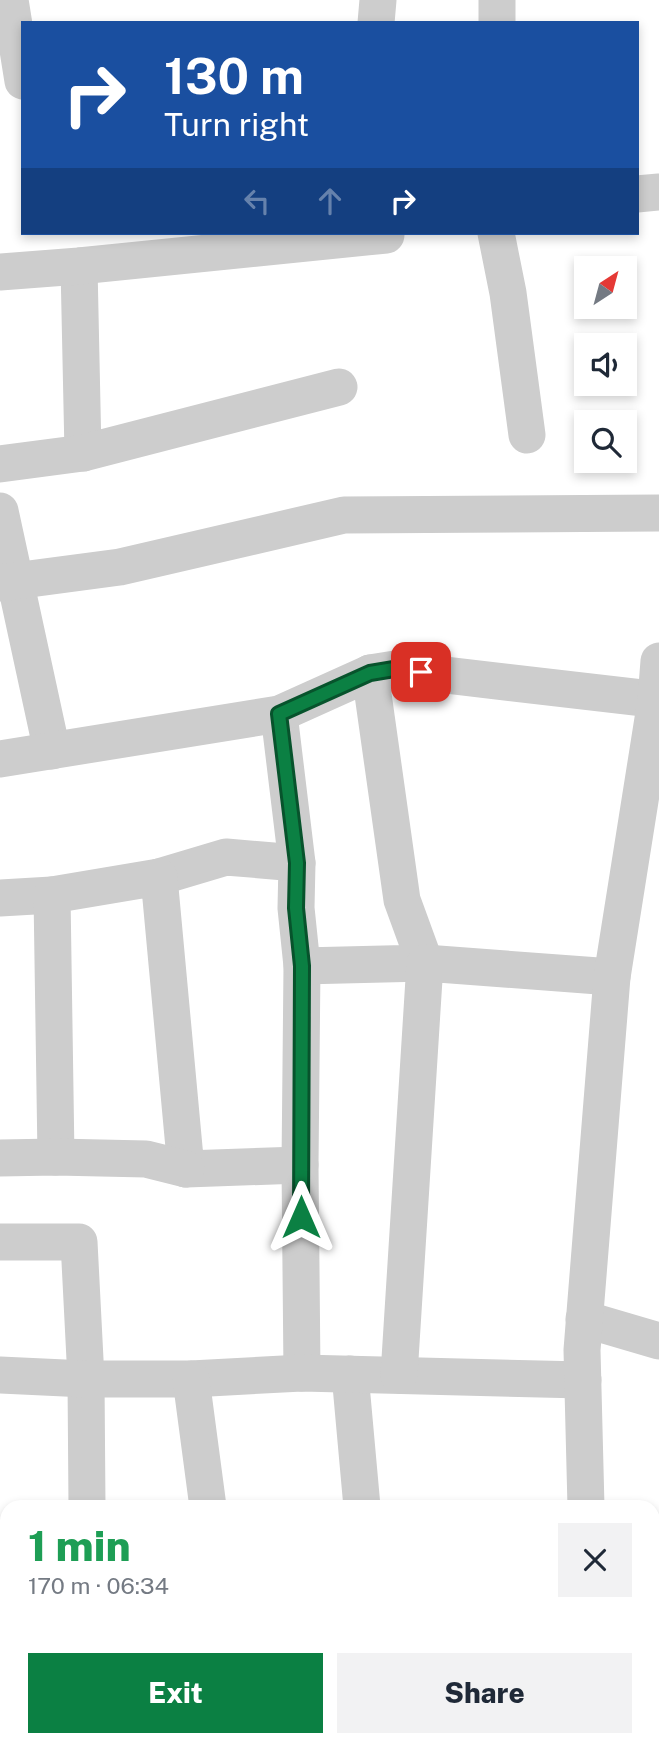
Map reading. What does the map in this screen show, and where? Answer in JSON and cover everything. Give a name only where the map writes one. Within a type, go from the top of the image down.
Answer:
[{"type":"street","points":[[10,0],[15,74]]},
{"type":"street","points":[[376,21],[378,0]]},
{"type":"street","points":[[497,0],[497,21]]},
{"type":"street","points":[[639,194],[659,192]]},
{"type":"street","points":[[0,272],[378,235]]},
{"type":"street","points":[[496,235],[508,293],[527,435]]},
{"type":"street","points":[[79,266],[83,453]]},
{"type":"street","points":[[0,464],[83,453],[339,387]]},
{"type":"street","points":[[0,510],[8,582],[52,751]]},
{"type":"street","points":[[8,582],[120,567],[344,515],[659,513]]},
{"type":"street","points":[[586,1500],[582,1350],[612,977],[657,700],[659,662]]},
{"type":"street","points":[[0,760],[279,714],[370,673],[394,669],[657,700]]},
{"type":"street","points":[[370,673],[402,900],[425,963],[399,1376]]},
{"type":"street","points":[[279,714],[297,863],[296,908],[302,966],[302,1373]]},
{"type":"street","points":[[0,898],[52,895],[159,877],[226,857],[297,863]]},
{"type":"street","points":[[159,877],[186,1169]]},
{"type":"street","points":[[52,895],[56,1157]]},
{"type":"street","points":[[302,966],[425,963],[612,977]]},
{"type":"street","points":[[0,1158],[146,1159],[186,1169],[300,1165]]},
{"type":"street","points":[[0,1242],[79,1241],[86,1379],[87,1500]]},
{"type":"street","points":[[584,1319],[659,1341]]},
{"type":"street","points":[[0,1375],[86,1379],[191,1379],[302,1373],[583,1380]]},
{"type":"street","points":[[350,1374],[361,1500]]},
{"type":"street","points":[[191,1379],[207,1500]]},
{"type":"route","points":[[301,1217],[302,966],[296,908],[297,863],[279,714],[370,673],[394,669],[421,672]]}]
